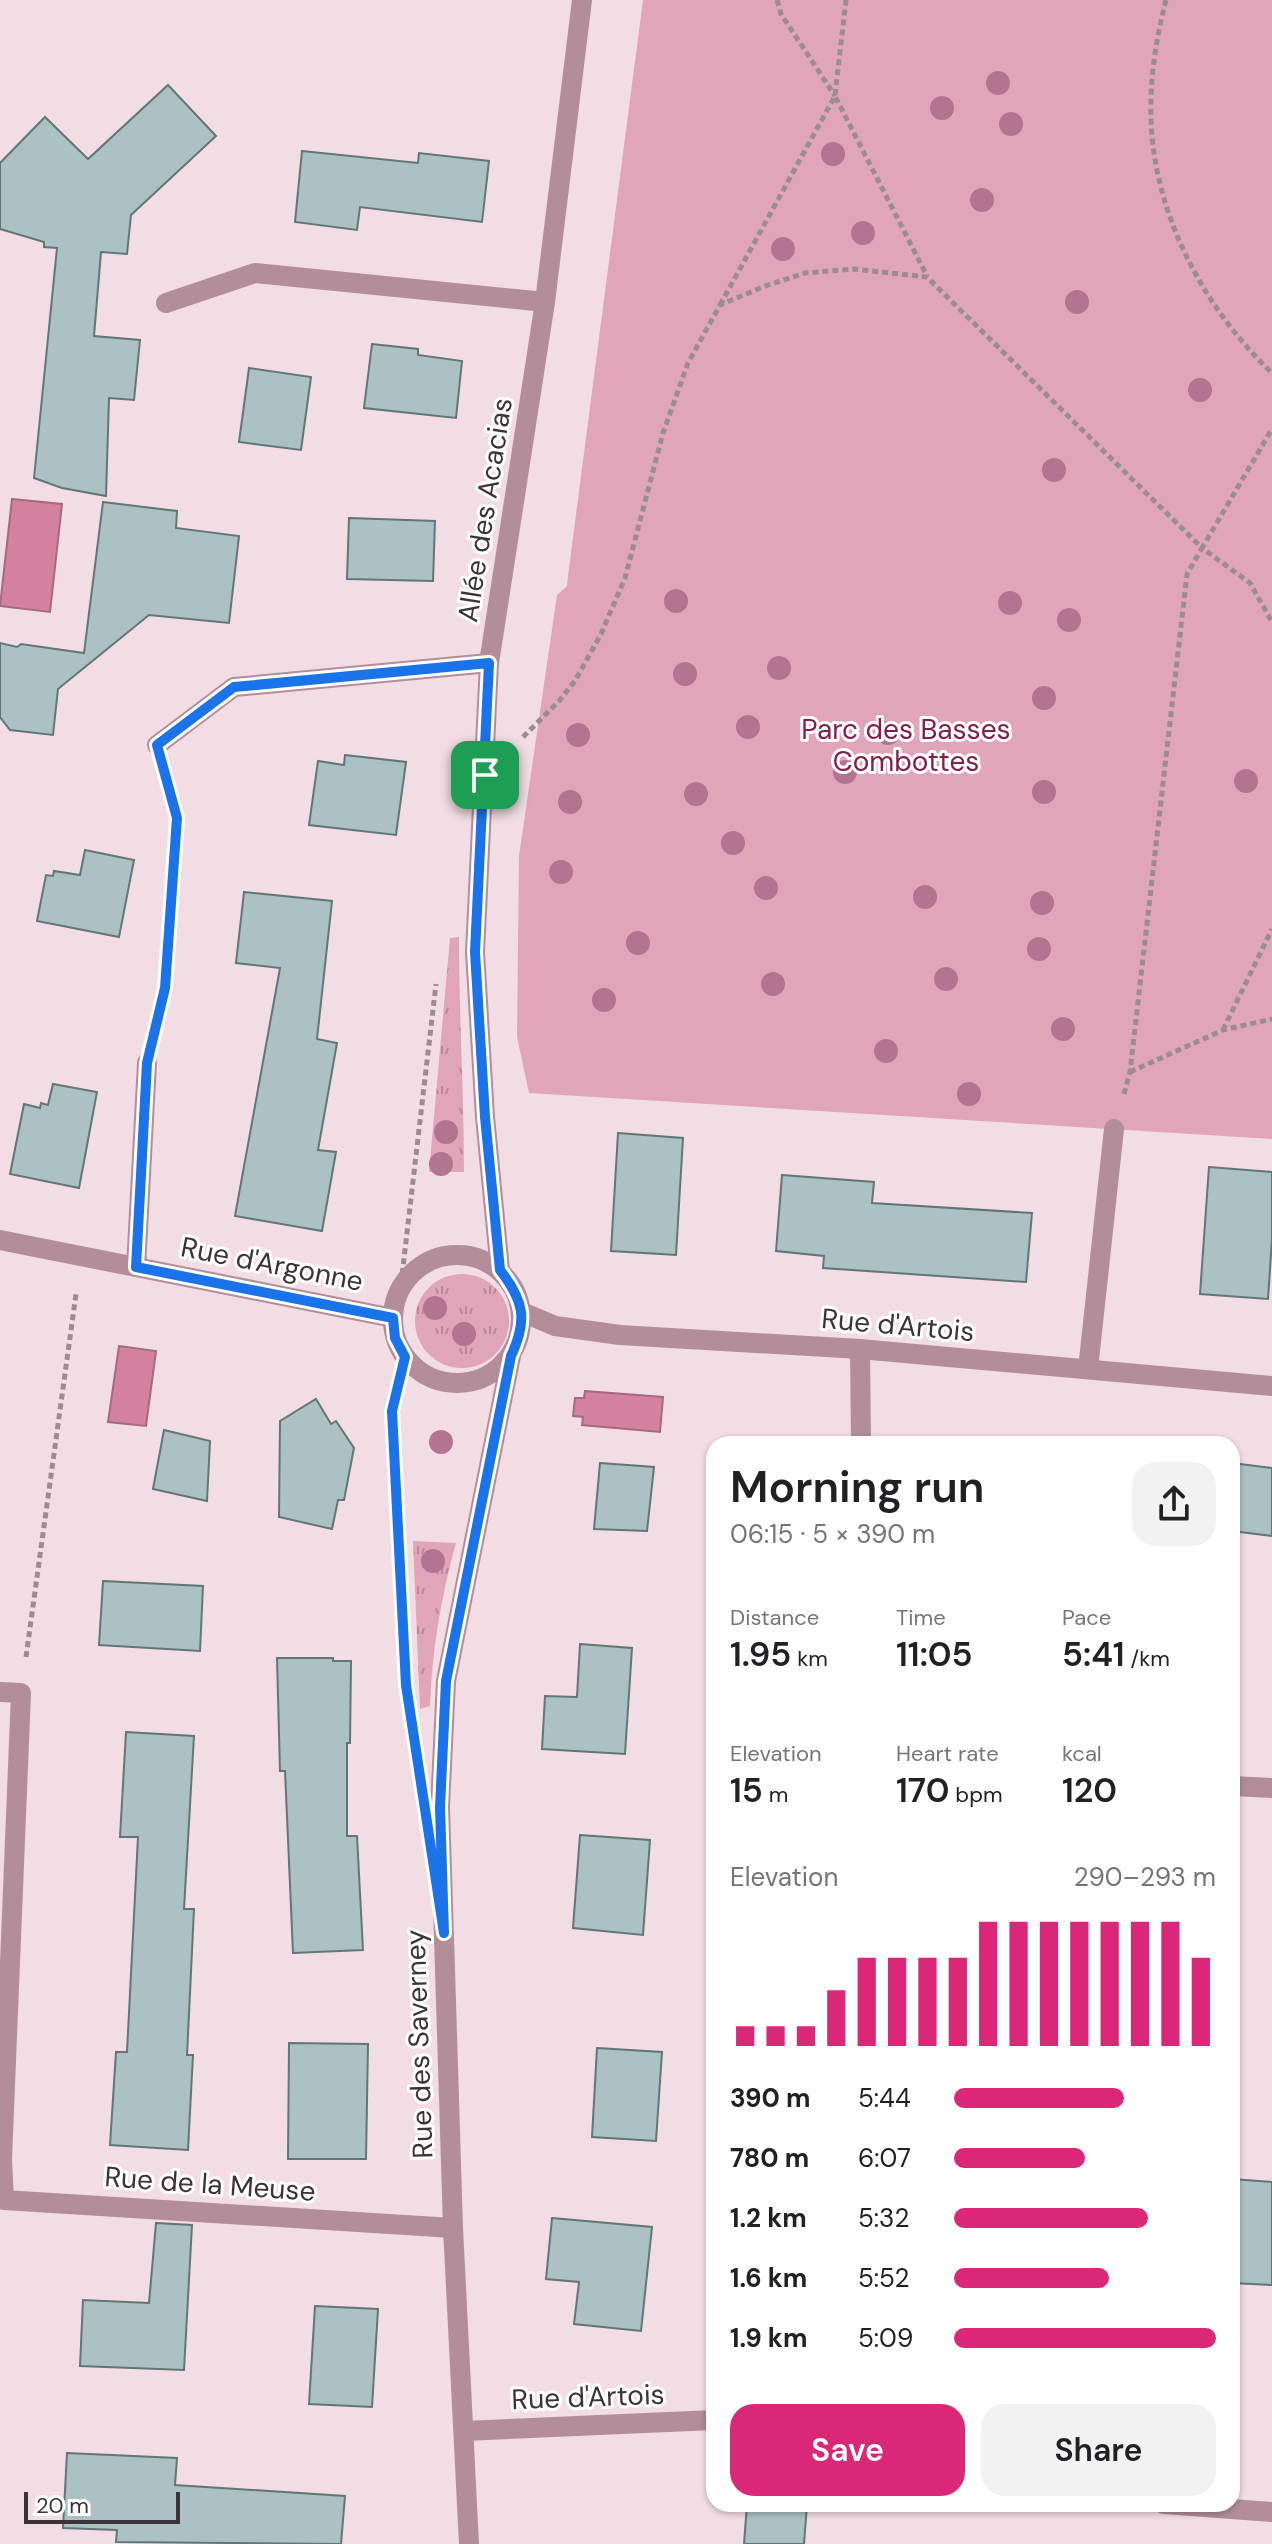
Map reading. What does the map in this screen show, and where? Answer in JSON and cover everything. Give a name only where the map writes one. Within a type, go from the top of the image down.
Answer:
[{"type":"street","name":"Allée des Acacias","points":[[500,1270],[485,1117],[475,952],[489,663],[545,302],[582,0]]},
{"type":"street","points":[[166,303],[255,273],[545,302]]},
{"type":"street","points":[[157,745],[234,687],[489,663]]},
{"type":"street","points":[[136,1267],[147,1063]]},
{"type":"street","points":[[1088,1369],[1114,1129]]},
{"type":"street","name":"Rue d'Argonne","points":[[0,1240],[393,1318]]},
{"type":"street","points":[[445,1255],[475,1257],[500,1270],[515,1289],[522,1312],[520,1335],[511,1356],[496,1371],[478,1381],[458,1384],[438,1381],[419,1372],[405,1357],[395,1338],[395,1303],[409,1277],[432,1260],[445,1255]]},
{"type":"street","name":"Rue d'Artois","points":[[522,1312],[555,1326],[620,1335],[860,1349],[1272,1386]]},
{"type":"street","points":[[860,1349],[861,1436]]},
{"type":"street","name":"Rue des Saverney","points":[[469,2544],[453,2228],[440,1807],[446,1681],[511,1356]]},
{"type":"street","points":[[0,1692],[21,1693]]},
{"type":"street","name":"Rue de la Meuse","points":[[21,1693],[1,2159],[4,2200],[453,2228]]},
{"type":"street","points":[[1240,1786],[1272,1788]]},
{"type":"street","name":"Rue d'Artois","points":[[464,2431],[706,2420]]},
{"type":"street","points":[[1240,2510],[1272,2512]]},
{"type":"path","points":[[777,0],[781,14],[835,96],[927,277],[1202,548],[1250,583],[1272,622]]},
{"type":"path","points":[[485,775],[559,701],[575,681],[601,634],[625,578],[663,433],[683,377],[835,96],[846,0]]},
{"type":"path","points":[[1166,0],[1155,43],[1151,92],[1153,145],[1162,188],[1175,230],[1215,307],[1244,346],[1272,373]]},
{"type":"path","points":[[720,305],[805,273],[854,269],[927,277]]},
{"type":"path","points":[[1114,1129],[1130,1072],[1187,574],[1272,429]]},
{"type":"path","points":[[147,1063],[165,988],[177,818],[157,745]]},
{"type":"path","points":[[1223,1030],[1272,929]]},
{"type":"path","points":[[1130,1072],[1223,1030],[1272,1019]]},
{"type":"path","points":[[21,1693],[81,1258]]},
{"type":"path","points":[[405,1357],[392,1411],[406,1685]]},
{"type":"green space","name":"Parc des Basses Combottes","points":[[643,0],[1272,0],[1272,1139],[529,1093],[517,1037],[519,856],[557,595],[567,586]]},
{"type":"green space","points":[[459,937],[464,1172],[429,1172],[450,938]]},
{"type":"green space","points":[[453,1274],[471,1274],[496,1287],[506,1303],[509,1321],[506,1339],[496,1355],[471,1368],[453,1368],[428,1355],[415,1330],[415,1312],[428,1287]]},
{"type":"green space","points":[[413,1541],[456,1543],[438,1624],[430,1706],[420,1709]]},
{"type":"shaded area","points":[[12,499],[62,504],[50,612],[0,606]]},
{"type":"shaded area","points":[[119,1346],[156,1351],[146,1426],[108,1422]]},
{"type":"shaded area","points":[[585,1391],[663,1397],[660,1432],[582,1425],[583,1417],[573,1416],[575,1398],[584,1398]]},
{"type":"building","points":[[168,85],[216,136],[131,215],[127,254],[101,252],[94,336],[140,340],[134,400],[109,398],[106,496],[62,488],[34,478],[57,248],[44,247],[44,242],[0,229],[0,163],[45,117],[88,159]]},
{"type":"building","points":[[302,151],[418,163],[419,153],[489,161],[482,222],[360,207],[357,230],[295,222]]},
{"type":"building","points":[[372,344],[418,349],[418,355],[462,361],[456,418],[364,408]]},
{"type":"building","points":[[249,368],[311,377],[301,450],[239,442]]},
{"type":"building","points":[[103,502],[177,511],[176,528],[239,536],[229,623],[149,615],[58,689],[53,735],[10,730],[0,717],[0,643],[84,653]]},
{"type":"building","points":[[349,518],[435,521],[433,581],[347,579]]},
{"type":"building","points":[[345,755],[406,762],[396,835],[309,825],[318,761],[344,765]]},
{"type":"building","points":[[85,850],[134,860],[119,937],[37,921],[46,875],[53,876],[54,871],[80,875]]},
{"type":"building","points":[[244,892],[332,901],[317,1039],[337,1043],[318,1150],[336,1152],[322,1231],[235,1216],[280,968],[236,963]]},
{"type":"building","points":[[53,1084],[97,1092],[79,1188],[10,1174],[24,1104],[40,1108],[41,1103],[48,1105]]},
{"type":"building","points":[[618,1133],[683,1138],[676,1255],[611,1251]]},
{"type":"building","points":[[1209,1167],[1272,1172],[1268,1299],[1200,1294]]},
{"type":"building","points":[[782,1175],[874,1182],[872,1203],[1032,1213],[1026,1282],[823,1268],[824,1256],[776,1251]]},
{"type":"building","points":[[316,1399],[331,1424],[336,1421],[354,1448],[344,1500],[338,1500],[332,1529],[279,1517],[280,1421]]},
{"type":"building","points":[[164,1430],[210,1441],[207,1501],[153,1489]]},
{"type":"building","points":[[600,1463],[654,1467],[647,1531],[594,1529]]},
{"type":"building","points":[[1240,1464],[1272,1468],[1272,1536],[1240,1532]]},
{"type":"building","points":[[103,1581],[203,1586],[200,1651],[99,1645]]},
{"type":"building","points":[[580,1644],[632,1648],[625,1754],[542,1749],[545,1696],[577,1697]]},
{"type":"building","points":[[277,1658],[351,1661],[347,1836],[357,1836],[363,1950],[293,1953],[285,1771],[280,1771]]},
{"type":"building","points":[[126,1732],[194,1736],[184,1909],[194,1909],[187,2055],[193,2055],[188,2150],[110,2145],[116,2052],[127,2052],[138,1837],[120,1837]]},
{"type":"building","points":[[580,1835],[650,1840],[643,1935],[573,1928]]},
{"type":"building","points":[[289,2043],[368,2044],[366,2159],[288,2159]]},
{"type":"building","points":[[597,2048],[662,2052],[656,2141],[592,2137]]},
{"type":"building","points":[[1240,2180],[1272,2182],[1272,2285],[1240,2283]]},
{"type":"building","points":[[552,2218],[652,2227],[641,2331],[574,2324],[579,2282],[546,2279]]},
{"type":"building","points":[[156,2223],[192,2225],[184,2370],[80,2366],[83,2300],[149,2303]]},
{"type":"building","points":[[315,2306],[378,2309],[372,2407],[309,2404]]},
{"type":"building","points":[[67,2453],[177,2458],[175,2485],[345,2496],[341,2544],[116,2542],[117,2530],[63,2528]]},
{"type":"building","points":[[746,2512],[806,2512],[804,2544],[744,2544]]},
{"type":"route","points":[[489,663],[485,775],[475,952],[485,1117],[500,1270],[515,1289],[522,1312],[520,1335],[511,1356],[446,1681],[440,1807],[444,1933],[406,1685],[392,1411],[405,1357],[395,1338],[393,1318],[366,1310],[136,1267],[147,1063],[165,988],[177,818],[157,745],[234,687],[489,663]]}]
